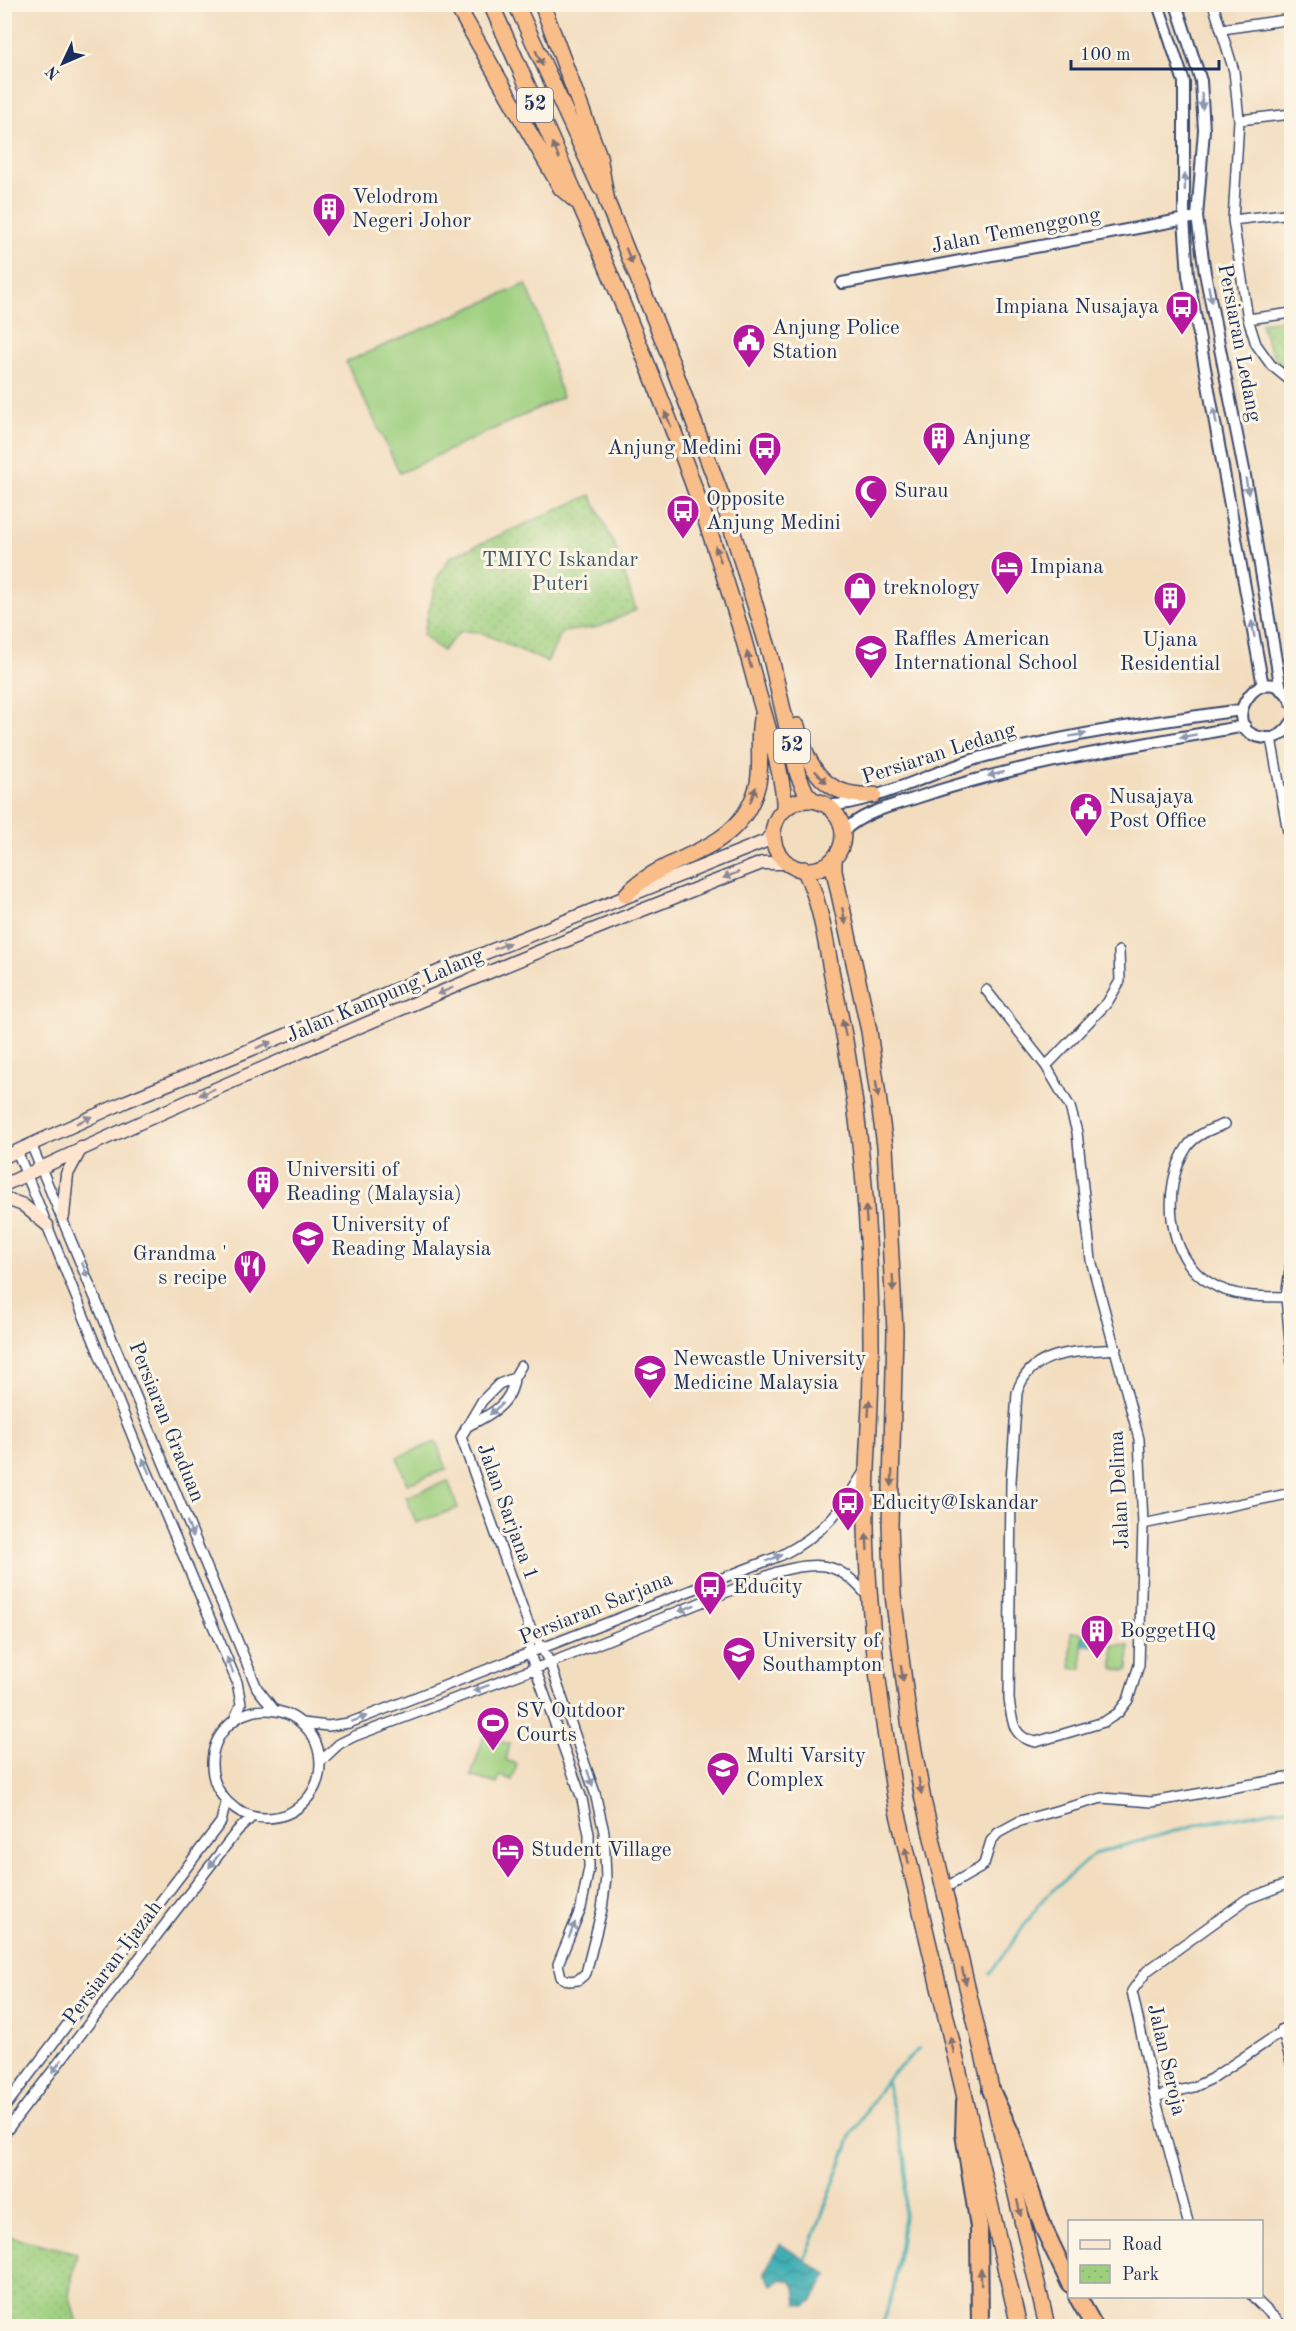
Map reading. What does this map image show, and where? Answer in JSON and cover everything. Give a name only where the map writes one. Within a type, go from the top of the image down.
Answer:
[{"type":"highway","points":[[456,4],[561,188],[580,205]]},
{"type":"highway","name":"52","points":[[491,4],[580,205],[661,402],[716,549],[763,710],[783,791],[784,810]]},
{"type":"highway","name":"52","points":[[516,4],[607,202],[667,350],[723,500],[759,617],[798,775],[806,793],[820,802]]},
{"type":"highway","points":[[542,4],[599,156],[607,202]]},
{"type":"highway","points":[[778,689],[787,701],[806,755],[820,777],[832,787],[846,792],[874,795]]},
{"type":"highway","points":[[626,895],[636,885],[657,872],[709,847],[741,820],[751,804],[757,784],[763,710]]},
{"type":"highway","points":[[794,802],[820,802],[839,818],[843,832],[842,846],[834,859],[822,867],[804,869],[788,863],[778,852],[773,834],[775,823],[784,810],[794,802]]},
{"type":"highway","points":[[834,859],[834,871],[869,1031],[885,1146],[891,1217],[895,1331],[890,1525],[893,1595],[910,1728],[922,1800],[1047,2326]]},
{"type":"highway","points":[[804,869],[814,893],[845,1037],[861,1150],[871,1333],[866,1526],[870,1600],[897,1810],[1018,2326]]},
{"type":"highway","points":[[992,2090],[1011,2134],[1034,2205],[1068,2280]]},
{"type":"highway","points":[[965,2102],[964,2134],[979,2228],[980,2326]]},
{"type":"highway","points":[[1078,2298],[1094,2326]]},
{"type":"main road","name":"Jalan Kampung Lalang","points":[[4,1157],[127,1101],[626,895],[766,841],[773,834]]},
{"type":"main road","name":"Jalan Kampung Lalang","points":[[4,1185],[81,1147],[615,920],[762,863],[788,863]]},
{"type":"main road","points":[[63,1216],[68,1174],[81,1147]]},
{"type":"main road","points":[[4,1198],[22,1205],[47,1225]]},
{"type":"street","name":"Persiaran Ledang","points":[[1158,4],[1184,82],[1184,219],[1188,275],[1263,686]]},
{"type":"street","name":"Persiaran Ledang","points":[[1176,4],[1201,81],[1204,130],[1197,217],[1205,273],[1244,470],[1281,690]]},
{"type":"street","name":"Persiaran Ledang","points":[[1213,4],[1234,71],[1239,120],[1233,220],[1248,319],[1256,344],[1271,365],[1292,382]]},
{"type":"street","points":[[1222,29],[1292,19]]},
{"type":"street","points":[[1239,120],[1292,114]]},
{"type":"street","points":[[1233,220],[1292,213]]},
{"type":"street","name":"Jalan Temenggong","points":[[842,283],[1197,217]]},
{"type":"street","points":[[1248,319],[1292,313]]},
{"type":"street","points":[[1292,703],[1281,690],[1263,686],[1248,694],[1241,710],[1245,726],[1256,736],[1271,738],[1283,733],[1292,722]]},
{"type":"street","name":"Persiaran Ledang","points":[[820,802],[845,804],[951,765],[1041,742],[1241,710]]},
{"type":"street","name":"Persiaran Ledang","points":[[843,832],[855,822],[887,808],[994,775],[1045,762],[1245,726]]},
{"type":"street","points":[[1271,738],[1292,854]]},
{"type":"street","points":[[1046,1066],[1107,1003],[1120,981],[1119,951]]},
{"type":"street","points":[[986,990],[1046,1066],[1070,1107],[1077,1132],[1091,1260],[1116,1349]]},
{"type":"street","points":[[1225,1124],[1208,1130],[1188,1145],[1176,1168],[1170,1197],[1181,1249],[1193,1268],[1209,1283],[1231,1292],[1263,1297],[1286,1297]]},
{"type":"street","name":"Persiaran Graduan","points":[[31,1144],[63,1216],[257,1688],[275,1711]]},
{"type":"street","name":"Persiaran Graduan","points":[[17,1151],[237,1682],[242,1704],[234,1720]]},
{"type":"street","points":[[56,1247],[73,1241]]},
{"type":"street","points":[[1292,1257],[1286,1297],[1292,1365]]},
{"type":"street","name":"Jalan Delima","points":[[1116,1349],[1139,1439],[1143,1524],[1139,1665],[1128,1700],[1118,1713],[1104,1722],[1036,1742],[1026,1740],[1018,1735],[1013,1727],[1009,1699],[1011,1481],[1017,1393],[1020,1381],[1039,1361],[1063,1353],[1116,1349]]},
{"type":"street","name":"Jalan Sarjana 1","points":[[521,1366],[514,1378],[499,1384],[489,1394],[464,1428],[461,1437],[528,1623]]},
{"type":"street","points":[[464,1428],[489,1416],[506,1400],[512,1392],[514,1378]]},
{"type":"street","name":"Persiaran Sarjana","points":[[302,1723],[328,1726],[349,1723],[544,1649],[800,1545],[837,1516],[867,1467]]},
{"type":"street","points":[[1143,1524],[1292,1493]]},
{"type":"street","name":"Persiaran Sarjana","points":[[321,1761],[339,1744],[355,1736],[549,1663],[777,1572],[816,1564],[842,1570],[870,1600]]},
{"type":"street","points":[[528,1623],[544,1649],[595,1793],[604,1832],[606,1878],[602,1910],[586,1973],[578,1980],[568,1981],[561,1977],[558,1964],[581,1908],[589,1868],[589,1834],[582,1799],[530,1654],[528,1623]]},
{"type":"street","points":[[261,1710],[289,1715],[302,1723],[318,1747],[321,1761],[319,1778],[312,1794],[301,1807],[286,1815],[270,1819],[252,1817],[238,1811],[226,1801],[214,1778],[212,1765],[218,1740],[234,1720],[261,1710]]},
{"type":"street","points":[[943,1889],[980,1868],[984,1864],[991,1841],[998,1833],[1020,1821],[1102,1798],[1152,1802],[1292,1777]]},
{"type":"street","name":"Persiaran Ijazah","points":[[4,2108],[221,1822],[226,1801]]},
{"type":"street","name":"Persiaran Ijazah","points":[[4,2134],[237,1831],[252,1817]]},
{"type":"street","name":"Jalan Seroja","points":[[1187,2220],[1155,2097],[1132,1991],[1147,1971],[1247,1899],[1292,1882]]},
{"type":"street","points":[[1155,2097],[1194,2087],[1211,2079],[1287,2027],[1292,2066]]},
{"type":"street","points":[[1254,2298],[1283,2326]]},
{"type":"green space","points":[[526,284],[537,310],[562,397],[400,473],[346,362]]},
{"type":"green space","points":[[1292,319],[1291,374],[1272,352],[1261,323]]},
{"type":"green space","name":"TMIYC Iskandar Puteri","points":[[591,495],[616,549],[636,610],[599,627],[562,632],[547,662],[480,632],[461,631],[442,651],[423,635],[437,578],[450,557]]},
{"type":"green space","points":[[436,1442],[447,1469],[407,1484],[397,1457]]},
{"type":"green space","points":[[448,1481],[458,1508],[416,1523],[406,1497]]},
{"type":"green space","points":[[1071,1632],[1082,1633],[1082,1669],[1071,1668]]},
{"type":"green space","points":[[1113,1645],[1129,1646],[1128,1670],[1113,1669]]},
{"type":"green space","name":"SV Outdoor Courts","points":[[484,1736],[510,1744],[506,1760],[517,1764],[512,1780],[500,1775],[497,1784],[471,1776]]},
{"type":"green space","points":[[5,2235],[77,2253],[69,2295],[78,2326],[5,2326]]},
{"type":"water","points":[[1082,1635],[1104,1636],[1104,1646],[1082,1645]]},
{"type":"water","points":[[780,2244],[828,2275],[813,2300],[806,2306],[797,2304],[795,2287],[791,2281],[782,2279],[772,2285],[764,2273]]},
{"type":"waterway","points":[[990,1974],[1043,1899],[1094,1854],[1199,1824],[1292,1807]]},
{"type":"waterway","points":[[805,2260],[852,2134],[886,2080],[919,2049]]},
{"type":"waterway","points":[[882,2326],[894,2287],[904,2217],[906,2162],[886,2080]]},
{"type":"place","name":"Velodrom Negeri Johor","points":[[329,238]]},
{"type":"place","name":"Impiana Nusajaya","points":[[1182,336]]},
{"type":"place","name":"Anjung Police Station","points":[[749,369]]},
{"type":"place","name":"Anjung","points":[[939,467]]},
{"type":"place","name":"Anjung Medini","points":[[765,477]]},
{"type":"place","name":"Surau","points":[[871,520]]},
{"type":"place","name":"Opposite Anjung Medini","points":[[683,540]]},
{"type":"place","name":"Impiana","points":[[1007,596]]},
{"type":"place","name":"treknology","points":[[860,617]]},
{"type":"place","name":"Ujana Residential","points":[[1170,627]]},
{"type":"place","name":"Raffles American International School","points":[[871,680]]},
{"type":"place","name":"Nusajaya Post Office","points":[[1086,838]]},
{"type":"place","name":"Universiti of Reading (Malaysia)","points":[[263,1211]]},
{"type":"place","name":"University of Reading Malaysia","points":[[308,1266]]},
{"type":"place","name":"Grandma ' s recipe","points":[[250,1295]]},
{"type":"place","name":"Newcastle University Medicine Malaysia","points":[[650,1400]]},
{"type":"place","name":"Educity@Iskandar","points":[[848,1532]]},
{"type":"place","name":"Educity","points":[[710,1616]]},
{"type":"place","name":"BoggetHQ","points":[[1097,1660]]},
{"type":"place","name":"University of Southampton","points":[[739,1682]]},
{"type":"place","name":"SV Outdoor Courts","points":[[493,1752]]},
{"type":"place","name":"Multi Varsity Complex","points":[[723,1797]]},
{"type":"place","name":"Student Village","points":[[508,1879]]}]
